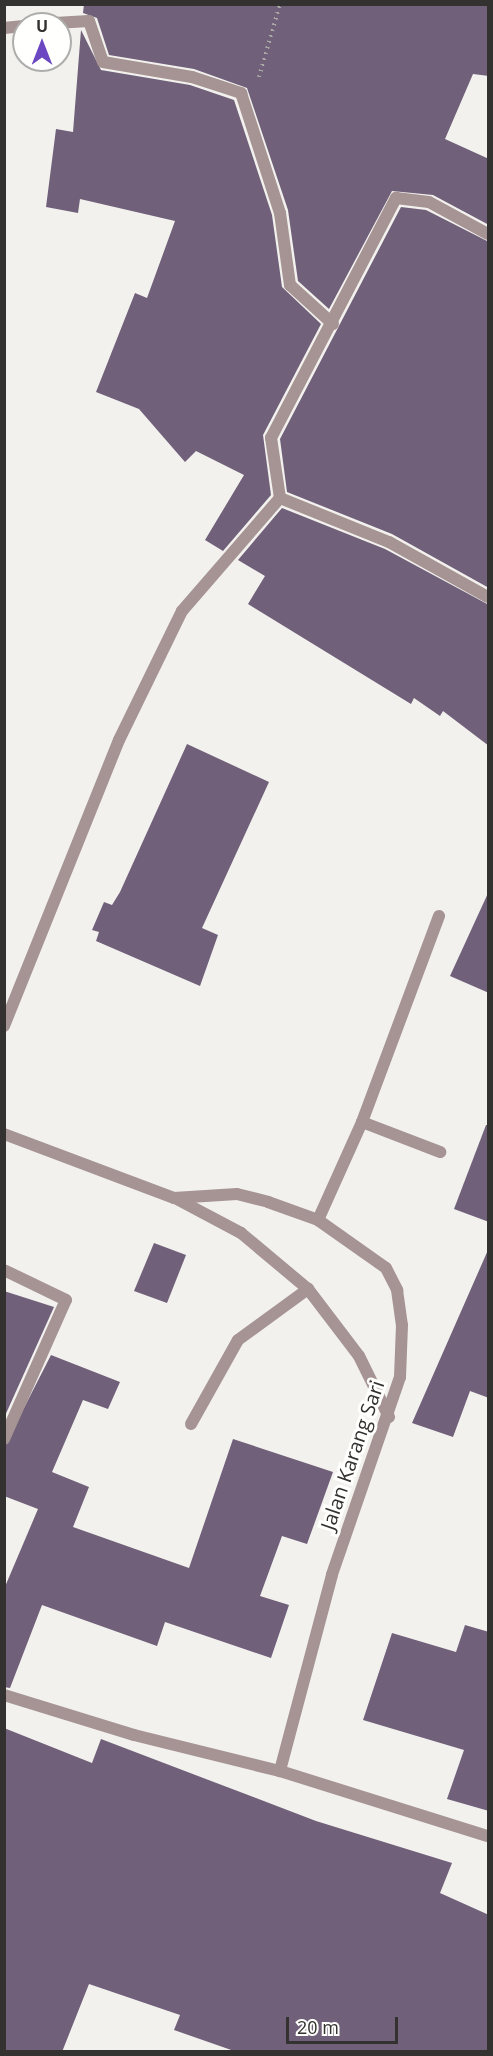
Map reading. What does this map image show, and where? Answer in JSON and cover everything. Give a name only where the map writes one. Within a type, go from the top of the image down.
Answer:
[{"type":"street","points":[[72,22],[89,21],[103,62],[192,77],[241,93],[280,213],[286,274],[301,300],[333,324]]},
{"type":"street","points":[[4,1026],[119,740],[182,611],[280,498],[271,438],[333,324],[396,198],[429,202],[489,234]]},
{"type":"street","points":[[280,498],[389,542],[489,597]]},
{"type":"street","points":[[318,1220],[363,1122],[439,916]]},
{"type":"street","points":[[363,1122],[440,1152]]},
{"type":"street","name":"Jalan Karang Sari","points":[[4,1134],[174,1198],[237,1194],[318,1220],[386,1268],[397,1290],[402,1325],[400,1377],[389,1417],[332,1575],[280,1771]]},
{"type":"street","points":[[174,1198],[241,1233],[308,1289],[359,1356],[389,1417]]},
{"type":"street","points":[[4,1439],[66,1300],[6,1271]]},
{"type":"street","points":[[191,1424],[238,1340],[308,1289]]},
{"type":"street","points":[[4,1695],[134,1735],[280,1771],[489,1836]]},
{"type":"path","points":[[241,93],[258,80],[280,4]]},
{"type":"building","points":[[84,4],[489,4],[489,76],[473,74],[445,139],[489,159],[489,225],[433,195],[392,191],[329,309],[298,281],[288,210],[247,88],[194,69],[109,55],[97,18],[83,13]]},
{"type":"building","points":[[81,30],[101,70],[190,85],[234,100],[272,215],[282,287],[321,324],[263,435],[271,495],[223,551],[205,540],[244,475],[196,451],[185,462],[139,409],[96,392],[135,293],[147,298],[175,221],[80,199],[78,213],[46,207],[56,129],[73,132]]},
{"type":"building","points":[[401,207],[426,210],[489,242],[489,588],[392,534],[287,492],[280,439]]},
{"type":"building","points":[[282,508],[385,549],[489,605],[489,746],[443,711],[440,716],[414,698],[411,704],[248,604],[265,576],[238,560]]},
{"type":"building","points":[[187,744],[269,782],[202,928],[218,935],[200,986],[96,941],[99,932],[92,930],[104,902],[112,905],[120,892]]},
{"type":"building","points":[[489,891],[489,993],[450,976]]},
{"type":"building","points":[[486,1125],[489,1125],[489,1222],[454,1209]]},
{"type":"building","points":[[154,1243],[186,1255],[167,1303],[134,1291]]},
{"type":"building","points":[[488,1250],[489,1398],[470,1391],[453,1437],[412,1423]]},
{"type":"building","points":[[4,1291],[54,1307],[4,1418]]},
{"type":"building","points":[[51,1355],[120,1382],[108,1409],[83,1400],[52,1472],[89,1487],[73,1527],[189,1568],[233,1439],[333,1472],[307,1544],[282,1536],[260,1596],[289,1605],[271,1658],[165,1622],[157,1646],[42,1605],[10,1688],[4,1687],[4,1589],[38,1509],[4,1496],[4,1447]]},
{"type":"building","points":[[465,1625],[489,1632],[489,1811],[447,1799],[464,1750],[363,1720],[392,1633],[456,1652]]},
{"type":"building","points":[[4,1728],[92,1763],[101,1739],[316,1821],[452,1863],[440,1893],[489,1915],[489,2052],[237,2052],[174,2030],[180,2015],[89,1984],[62,2052],[4,2052]]}]
